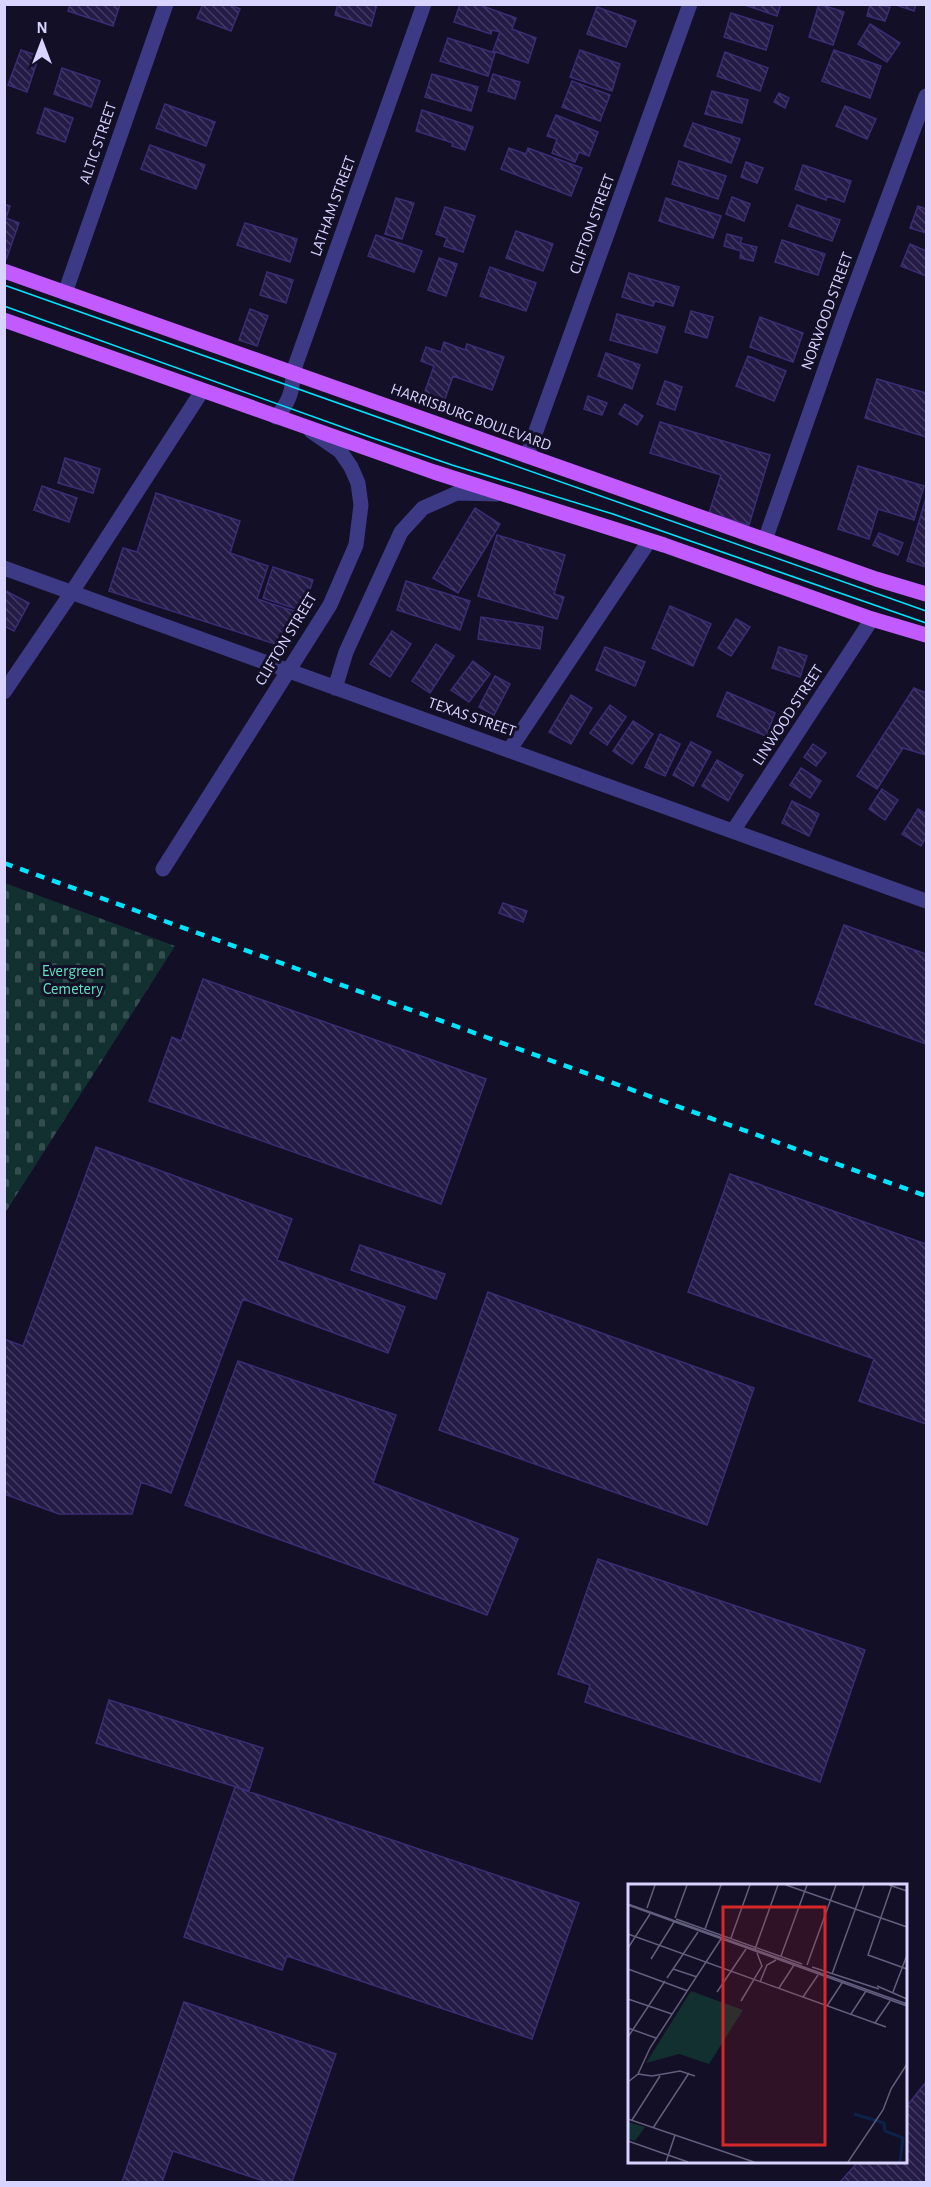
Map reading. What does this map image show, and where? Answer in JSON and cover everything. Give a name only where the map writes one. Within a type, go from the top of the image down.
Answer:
[{"type":"main road","name":"HARRISBURG BOULEVARD","points":[[4,271],[876,579],[927,594]]},
{"type":"main road","points":[[4,320],[276,417],[502,494],[650,541],[927,637]]},
{"type":"street","name":"ALTIC STREET","points":[[65,293],[166,4]]},
{"type":"street","name":"LATHAM STREET","points":[[276,417],[285,408],[293,389],[293,372],[424,4]]},
{"type":"street","name":"CLIFTON STREET","points":[[527,456],[690,4]]},
{"type":"street","name":"NORWOOD STREET","points":[[765,540],[842,321],[927,96]]},
{"type":"street","points":[[4,692],[72,592],[202,391]]},
{"type":"street","name":"CLIFTON STREET","points":[[163,869],[330,605],[356,545],[361,505],[358,483],[351,467],[340,451],[303,426]]},
{"type":"street","points":[[335,688],[346,652],[401,532],[423,508],[457,493],[502,494]]},
{"type":"street","points":[[510,749],[650,541]]},
{"type":"street","name":"TEXAS STREET","points":[[4,568],[927,901]]},
{"type":"street","name":"LINWOOD STREET","points":[[733,831],[872,619]]},
{"type":"green space","name":"Evergreen Cemetery","points":[[4,883],[175,946],[5,1213]]},
{"type":"building","points":[[70,4],[120,4],[113,26],[68,11]]},
{"type":"building","points":[[203,4],[228,4],[240,9],[231,31],[197,18]]},
{"type":"building","points":[[338,4],[377,4],[371,26],[335,15]]},
{"type":"building","points":[[460,4],[477,4],[516,18],[512,29],[536,38],[528,63],[493,51],[500,32],[492,30],[491,34],[454,22]]},
{"type":"building","points":[[742,4],[781,4],[777,16]]},
{"type":"building","points":[[819,4],[844,12],[833,45],[809,37]]},
{"type":"building","points":[[870,4],[890,7],[885,21],[867,16]]},
{"type":"building","points":[[893,4],[916,4],[914,11]]},
{"type":"building","points":[[597,7],[636,21],[626,47],[587,34]]},
{"type":"building","points":[[731,13],[773,26],[766,50],[724,37]]},
{"type":"building","points":[[870,24],[900,43],[887,62],[858,44]]},
{"type":"building","points":[[448,38],[495,53],[488,76],[440,61]]},
{"type":"building","points":[[21,50],[39,56],[27,92],[8,85]]},
{"type":"building","points":[[580,50],[620,64],[612,91],[570,77]]},
{"type":"building","points":[[834,50],[881,66],[870,98],[822,81]]},
{"type":"building","points":[[725,52],[768,68],[760,91],[717,76]]},
{"type":"building","points":[[62,68],[100,81],[91,107],[54,94]]},
{"type":"building","points":[[432,74],[478,87],[471,111],[425,97]]},
{"type":"building","points":[[493,74],[520,82],[515,99],[488,91]]},
{"type":"building","points":[[572,81],[610,95],[600,121],[562,107]]},
{"type":"building","points":[[712,91],[748,100],[742,123],[705,114]]},
{"type":"building","points":[[779,93],[789,98],[785,108],[774,102]]},
{"type":"building","points":[[165,104],[215,122],[206,146],[156,128]]},
{"type":"building","points":[[845,106],[876,119],[867,139],[836,126]]},
{"type":"building","points":[[45,108],[73,118],[65,142],[37,133]]},
{"type":"building","points":[[422,110],[473,127],[465,150],[452,146],[453,143],[416,131]]},
{"type":"building","points":[[556,115],[598,132],[589,156],[579,152],[575,162],[552,153],[557,139],[547,136]]},
{"type":"building","points":[[693,123],[740,139],[731,163],[684,146]]},
{"type":"building","points":[[150,145],[205,165],[196,189],[141,169]]},
{"type":"building","points":[[509,148],[526,154],[528,148],[582,168],[571,196],[501,169]]},
{"type":"building","points":[[679,161],[726,176],[718,199],[672,184]]},
{"type":"building","points":[[746,162],[763,168],[757,183],[741,177]]},
{"type":"building","points":[[803,165],[851,181],[844,202],[827,196],[826,200],[795,189]]},
{"type":"building","points":[[732,197],[750,204],[744,221],[726,214]]},
{"type":"building","points":[[396,198],[414,203],[402,239],[385,234]]},
{"type":"building","points":[[666,198],[721,216],[713,238],[659,221]]},
{"type":"building","points":[[4,204],[10,206],[6,218],[19,223],[6,260]]},
{"type":"building","points":[[797,205],[840,220],[832,241],[789,226]]},
{"type":"building","points":[[918,206],[926,209],[926,233],[910,228]]},
{"type":"building","points":[[445,207],[475,216],[463,252],[444,246],[447,238],[436,234]]},
{"type":"building","points":[[245,223],[297,239],[290,262],[237,245]]},
{"type":"building","points":[[516,231],[553,244],[543,271],[506,258]]},
{"type":"building","points":[[727,234],[742,238],[740,243],[757,247],[753,261],[740,258],[741,251],[724,246]]},
{"type":"building","points":[[376,235],[422,251],[414,272],[368,256]]},
{"type":"building","points":[[782,240],[825,254],[818,275],[775,262]]},
{"type":"building","points":[[910,244],[926,251],[926,276],[901,266]]},
{"type":"building","points":[[439,258],[457,264],[446,296],[428,290]]},
{"type":"building","points":[[490,267],[536,283],[526,311],[480,296]]},
{"type":"building","points":[[267,272],[293,280],[286,303],[260,295]]},
{"type":"building","points":[[629,273],[679,287],[673,306],[655,301],[653,306],[622,297]]},
{"type":"building","points":[[250,309],[268,316],[257,346],[239,340]]},
{"type":"building","points":[[691,311],[713,317],[707,338],[685,332]]},
{"type":"building","points":[[617,314],[665,327],[657,353],[610,340]]},
{"type":"building","points":[[760,317],[803,333],[793,362],[750,347]]},
{"type":"building","points":[[444,342],[465,350],[467,344],[504,357],[492,390],[453,376],[440,413],[420,405],[434,366],[421,361],[426,347],[441,352]]},
{"type":"building","points":[[606,353],[640,365],[632,389],[598,376]]},
{"type":"building","points":[[748,356],[786,371],[774,401],[736,386]]},
{"type":"building","points":[[877,379],[926,393],[926,437],[865,418]]},
{"type":"building","points":[[665,381],[682,387],[675,410],[657,404]]},
{"type":"building","points":[[588,396],[607,403],[602,415],[584,409]]},
{"type":"building","points":[[625,404],[643,416],[637,425],[619,414]]},
{"type":"building","points":[[660,422],[770,455],[749,525],[709,513],[721,475],[650,453]]},
{"type":"building","points":[[65,458],[100,469],[93,493],[58,483]]},
{"type":"building","points":[[858,466],[924,486],[914,520],[878,509],[869,539],[838,529]]},
{"type":"building","points":[[42,486],[77,498],[69,522],[34,510]]},
{"type":"building","points":[[156,493],[240,521],[230,553],[268,566],[257,599],[300,613],[288,648],[109,591],[123,548],[137,552]]},
{"type":"building","points":[[926,498],[926,567],[907,561]]},
{"type":"building","points":[[475,508],[500,524],[458,593],[433,578]]},
{"type":"building","points":[[879,533],[903,543],[898,555],[873,545]]},
{"type":"building","points":[[497,535],[565,555],[554,594],[564,597],[557,619],[478,596]]},
{"type":"building","points":[[273,567],[313,580],[303,611],[263,598]]},
{"type":"building","points":[[406,581],[470,601],[460,630],[397,610]]},
{"type":"building","points":[[4,590],[29,603],[14,631],[4,626]]},
{"type":"building","points":[[670,606],[711,624],[693,666],[652,648]]},
{"type":"building","points":[[481,617],[543,627],[540,649],[478,639]]},
{"type":"building","points":[[736,619],[750,627],[731,656],[718,648]]},
{"type":"building","points":[[392,631],[411,644],[390,677],[370,664]]},
{"type":"building","points":[[436,644],[454,656],[430,693],[412,681]]},
{"type":"building","points":[[605,647],[645,662],[635,686],[596,670]]},
{"type":"building","points":[[779,647],[807,656],[800,677],[772,668]]},
{"type":"building","points":[[473,661],[490,674],[469,702],[451,690]]},
{"type":"building","points":[[495,676],[510,684],[494,715],[479,707]]},
{"type":"building","points":[[914,688],[926,693],[926,755],[903,748],[877,789],[857,776]]},
{"type":"building","points":[[727,692],[775,713],[766,736],[717,716]]},
{"type":"building","points":[[571,695],[592,708],[571,744],[549,732]]},
{"type":"building","points":[[610,705],[626,717],[607,745],[590,733]]},
{"type":"building","points":[[633,721],[653,734],[632,764],[613,751]]},
{"type":"building","points":[[660,734],[680,744],[665,776],[645,767]]},
{"type":"building","points":[[691,742],[711,752],[693,786],[673,775]]},
{"type":"building","points":[[813,744],[826,753],[816,766],[804,757]]},
{"type":"building","points":[[717,760],[743,775],[728,801],[702,786]]},
{"type":"building","points":[[801,768],[821,781],[810,798],[790,785]]},
{"type":"building","points":[[882,789],[898,800],[885,820],[869,809]]},
{"type":"building","points":[[792,801],[819,814],[809,836],[782,823]]},
{"type":"building","points":[[918,809],[926,814],[926,837],[921,846],[902,834]]},
{"type":"building","points":[[503,903],[527,911],[523,922],[499,913]]},
{"type":"building","points":[[844,925],[926,954],[926,1044],[815,1004]]},
{"type":"building","points":[[203,979],[486,1079],[441,1204],[149,1101],[172,1037],[181,1041]]},
{"type":"building","points":[[96,1147],[292,1219],[277,1260],[405,1307],[388,1353],[243,1299],[171,1493],[141,1482],[132,1514],[59,1514],[4,1494],[4,1339],[23,1346]]},
{"type":"building","points":[[730,1174],[926,1244],[926,1424],[859,1401],[874,1359],[688,1292]]},
{"type":"building","points":[[360,1245],[445,1274],[436,1299],[351,1270]]},
{"type":"building","points":[[488,1292],[754,1388],[707,1525],[439,1430]]},
{"type":"building","points":[[238,1361],[396,1415],[373,1483],[518,1539],[487,1615],[185,1505]]},
{"type":"building","points":[[598,1559],[865,1650],[820,1782],[585,1702],[590,1685],[558,1674]]},
{"type":"building","points":[[109,1700],[263,1748],[249,1791],[96,1743]]},
{"type":"building","points":[[235,1787],[579,1903],[532,2039],[287,1956],[282,1970],[184,1937]]},
{"type":"building","points":[[184,2002],[336,2054],[292,2182],[267,2182],[173,2151],[162,2182],[122,2182]]},
{"type":"building","points":[[926,2082],[926,2182],[840,2182],[857,2163],[907,2163],[907,2106]]},
{"type":"tram line","points":[[4,285],[926,611]]},
{"type":"tram line","points":[[4,306],[370,437],[452,465],[613,514],[926,623]]},
{"type":"railway","points":[[4,863],[926,1196]]}]
